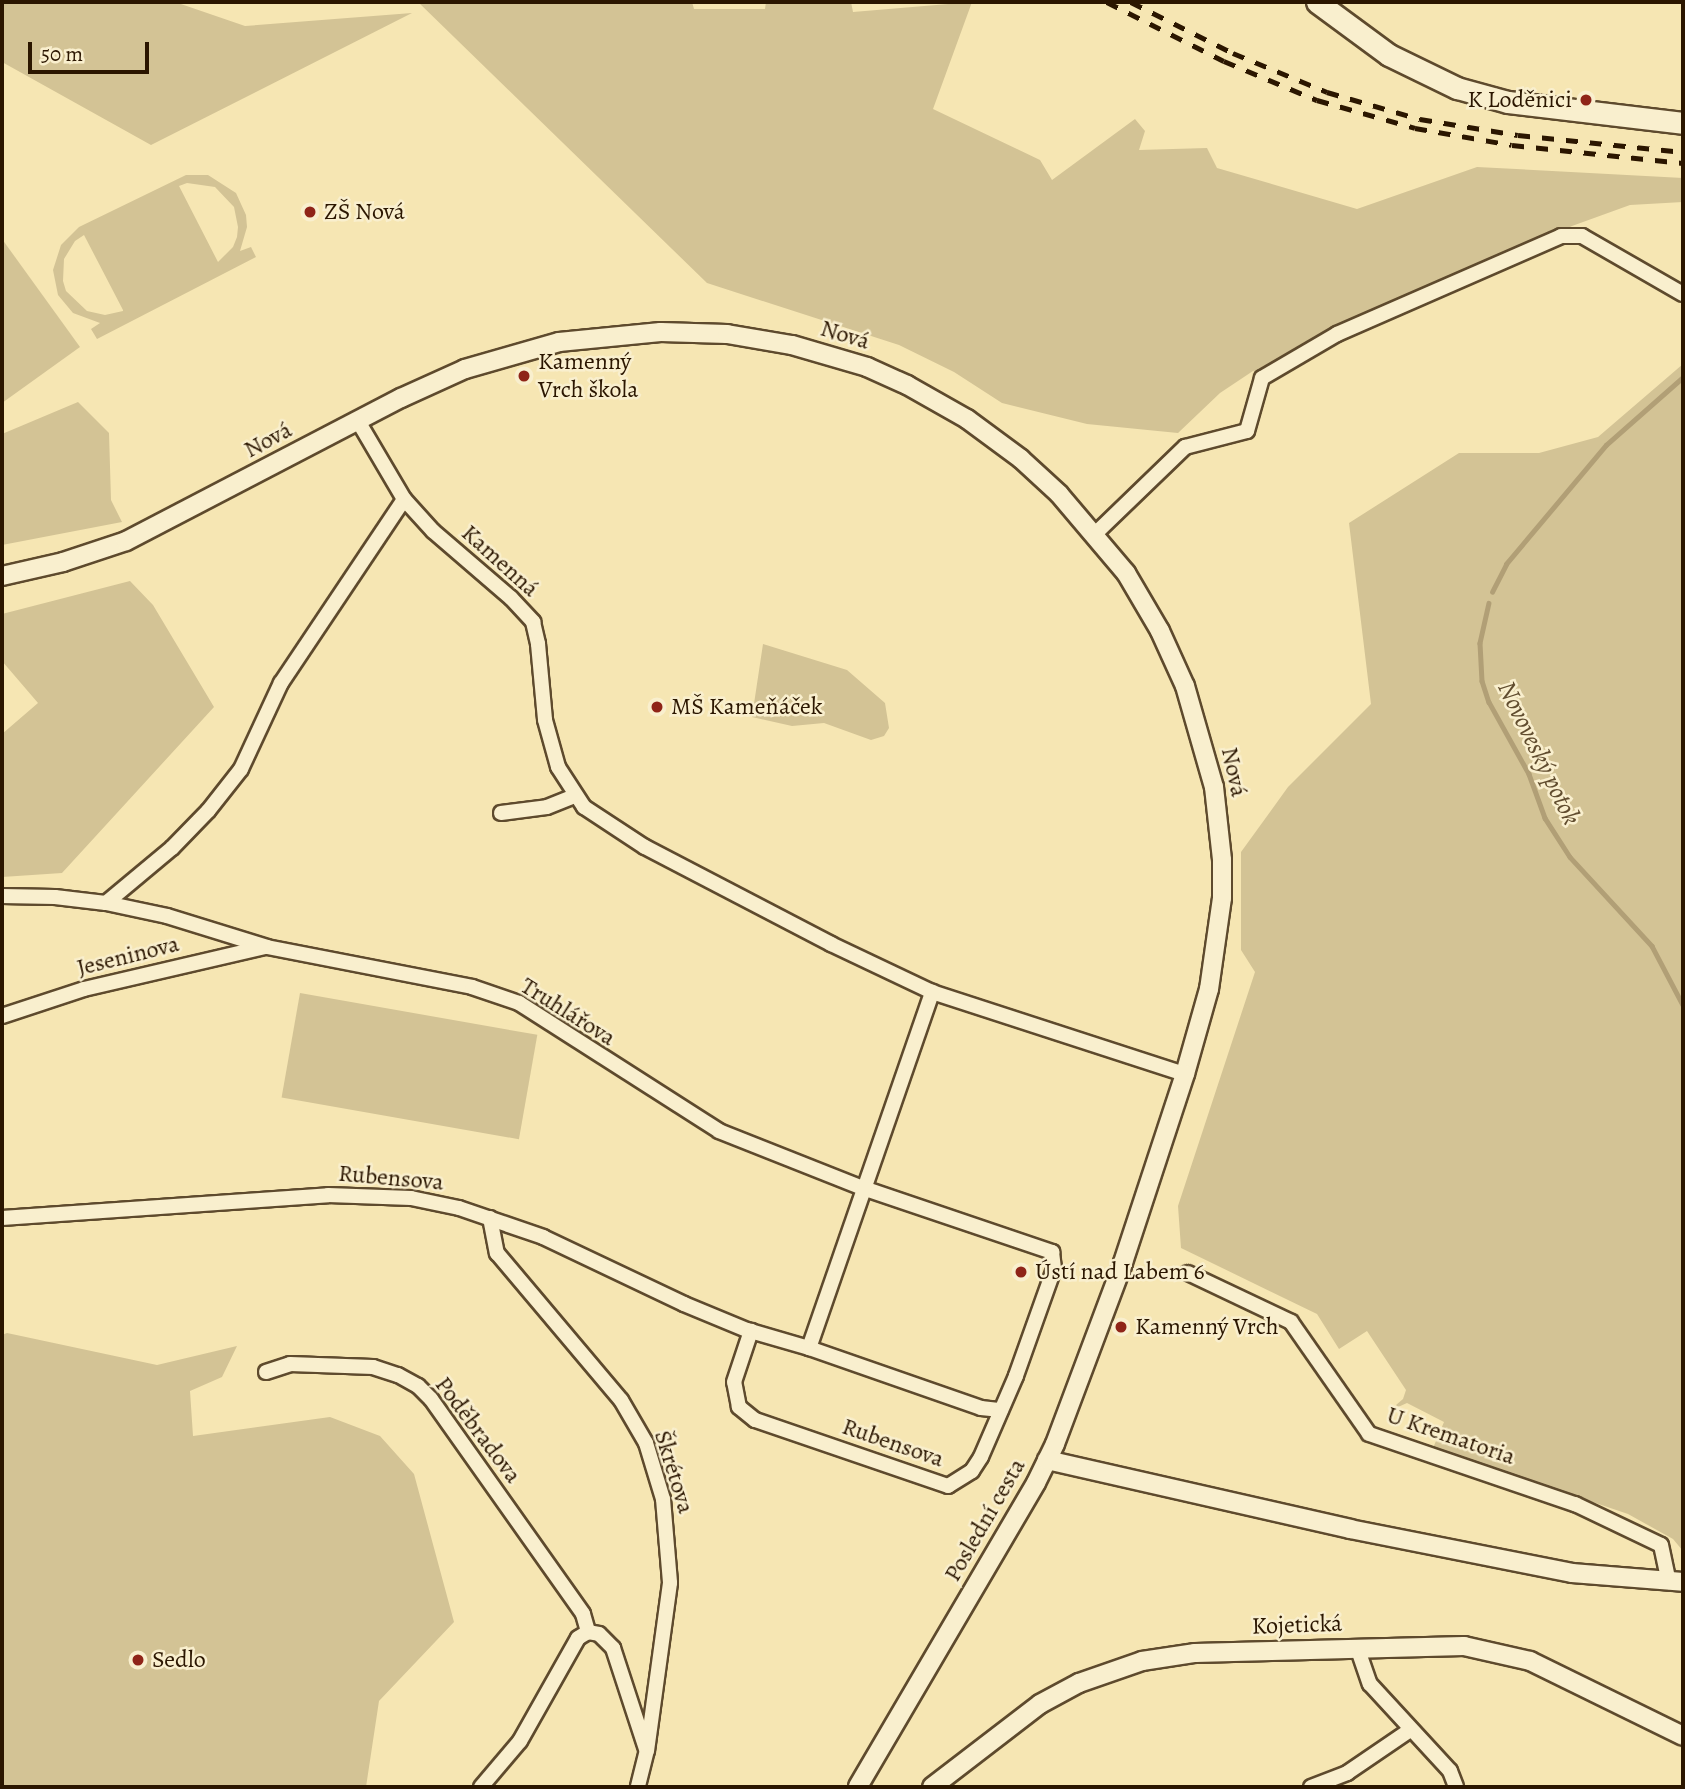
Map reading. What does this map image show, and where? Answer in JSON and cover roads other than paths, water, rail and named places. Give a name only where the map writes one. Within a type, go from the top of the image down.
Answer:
[{"type":"main road","points":[[1317,2],[1389,55],[1457,88],[1508,102],[1683,123]]},
{"type":"street","points":[[1096,533],[1185,447],[1247,431],[1262,378],[1337,334],[1561,236],[1582,236],[1683,294]]},
{"type":"street","name":"Nová","points":[[2,576],[63,562],[126,541],[358,421],[466,369],[559,342],[650,332],[694,332],[760,339],[867,367],[937,402],[1021,459],[1096,533],[1126,573],[1160,631],[1196,718],[1214,787],[1222,860],[1218,943],[1209,989],[1185,1074],[1123,1263]]},
{"type":"street","name":"Kamenná","points":[[358,421],[404,499],[433,531],[511,598],[533,622],[538,644],[545,720],[558,767],[574,796],[584,807],[645,847],[831,944],[932,992]]},
{"type":"street","points":[[106,903],[172,848],[208,811],[241,769],[265,712],[281,683],[404,499]]},
{"type":"street","points":[[501,813],[547,807],[574,796]]},
{"type":"street","name":"Truhlářova","points":[[2,896],[54,897],[106,903],[167,916],[267,947],[472,987],[519,1003],[719,1131],[863,1188],[1052,1252],[1054,1269],[1001,1410]]},
{"type":"street","name":"Jeseninova","points":[[2,1016],[83,989],[267,947]]},
{"type":"street","points":[[809,1348],[932,992],[1185,1074]]},
{"type":"street","name":"Rubensova","points":[[2,1218],[328,1195],[411,1198],[490,1218],[543,1237],[684,1304],[751,1331],[809,1348],[981,1408],[1001,1410],[972,1471],[948,1486],[755,1420],[739,1407],[734,1382],[751,1331]]},
{"type":"street","name":"Škrétova","points":[[490,1218],[497,1253],[621,1401],[646,1443],[663,1499],[670,1583],[647,1750],[638,1787]]},
{"type":"street","name":"Poslední cesta","points":[[859,1787],[1047,1460],[1123,1263]]},
{"type":"street","name":"U Krematoria","points":[[1188,1273],[1291,1322],[1369,1434],[1576,1504],[1661,1545],[1676,1582]]},
{"type":"street","name":"Poděbradova","points":[[266,1372],[290,1364],[373,1367],[398,1375],[418,1386],[431,1399],[583,1614],[588,1632]]},
{"type":"street","points":[[1047,1460],[1350,1529],[1572,1573],[1676,1582]]},
{"type":"street","points":[[481,1787],[520,1741],[578,1638],[588,1632],[599,1634],[613,1648],[647,1750]]},
{"type":"street","name":"Kojetická","points":[[932,1787],[1040,1704],[1079,1683],[1142,1661],[1195,1653],[1464,1646],[1530,1661],[1683,1736]]},
{"type":"street","points":[[1357,1647],[1370,1684],[1450,1771],[1456,1787]]},
{"type":"street","points":[[1311,1787],[1346,1773],[1410,1730]]},
{"type":"waterway","name":"Novoveský potok","points":[[1492,592],[1506,564],[1606,445],[1683,377]]},
{"type":"waterway","name":"Novoveský potok","points":[[1489,603],[1480,643],[1482,681],[1489,702],[1529,774],[1545,818],[1570,857],[1652,946],[1683,1005]]},
{"type":"railway","points":[[1107,2],[1224,61],[1317,100],[1415,128],[1512,145],[1683,163]]},
{"type":"railway","points":[[1131,2],[1233,53],[1327,92],[1420,119],[1518,135],[1683,152]]},
{"type":"place","name":"K Loděnici","points":[[1586,100]]},
{"type":"place","name":"ZŠ Nová","points":[[310,212]]},
{"type":"place","name":"Kamenný Vrch škola","points":[[524,376]]},
{"type":"place","name":"MŠ Kameňáček","points":[[657,707]]},
{"type":"place","name":"Ústí nad Labem 6","points":[[1021,1272]]},
{"type":"place","name":"Kamenný Vrch","points":[[1121,1327]]},
{"type":"place","name":"Sedlo","points":[[138,1660]]}]
